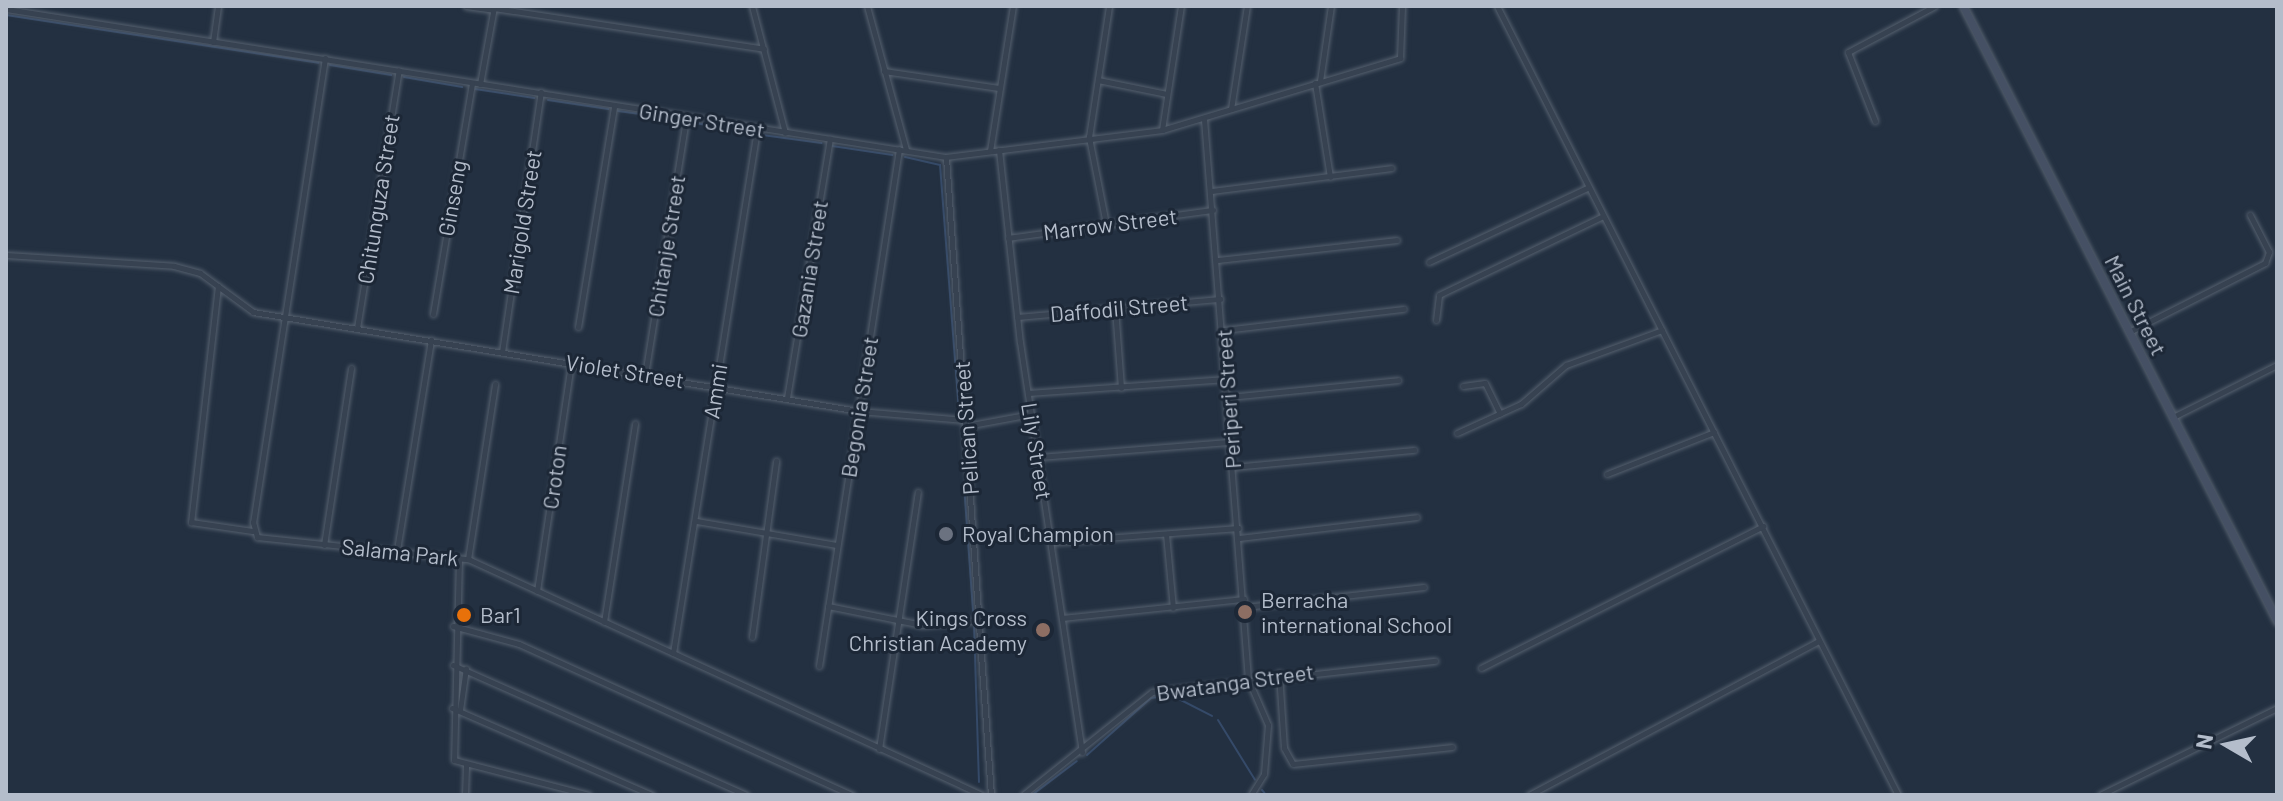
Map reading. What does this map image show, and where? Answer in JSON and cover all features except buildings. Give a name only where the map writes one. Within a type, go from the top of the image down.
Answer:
[{"type":"main road","name":"Main Street","points":[[1963,6],[2277,621]]},
{"type":"street","points":[[213,42],[218,6]]},
{"type":"street","points":[[466,6],[764,49]]},
{"type":"street","points":[[752,6],[785,133]]},
{"type":"street","points":[[867,6],[902,150]]},
{"type":"street","points":[[990,151],[1013,6]]},
{"type":"street","points":[[1106,224],[1089,137],[1109,6]]},
{"type":"street","points":[[1162,130],[1181,6]]},
{"type":"street","points":[[1231,109],[1247,6]]},
{"type":"street","points":[[1330,177],[1317,82],[1331,6]]},
{"type":"street","name":"Ginger Street","points":[[6,9],[541,92],[757,130],[946,157],[1162,130],[1403,55],[1402,6]]},
{"type":"street","points":[[1497,6],[1898,795]]},
{"type":"street","points":[[1875,121],[1848,52],[1935,6]]},
{"type":"street","points":[[480,84],[494,8]]},
{"type":"street","points":[[252,531],[325,58]]},
{"type":"street","name":"Chitunguza Street","points":[[357,328],[399,70]]},
{"type":"street","points":[[884,71],[999,88]]},
{"type":"street","points":[[1098,80],[1167,94]]},
{"type":"street","name":"Ginseng","points":[[433,314],[472,83]]},
{"type":"street","name":"Marigold Street","points":[[502,352],[541,92]]},
{"type":"street","points":[[578,327],[614,106]]},
{"type":"street","name":"Chitanje Street","points":[[645,375],[686,118]]},
{"type":"street","name":"Periperi Street","points":[[1204,119],[1224,330],[1248,679]]},
{"type":"street","name":"Ammi","points":[[673,653],[757,130]]},
{"type":"street","name":"Gazania Street","points":[[787,398],[830,139]]},
{"type":"street","name":"Begonia Street","points":[[819,666],[902,150]]},
{"type":"street","name":"Lily Street","points":[[999,150],[1017,317],[1082,752]]},
{"type":"street","name":"Pelican Street","points":[[946,157],[991,795]]},
{"type":"street","points":[[1212,191],[1392,168]]},
{"type":"street","points":[[1429,262],[1587,188]]},
{"type":"street","name":"Marrow Street","points":[[1008,238],[1213,210]]},
{"type":"street","points":[[2129,332],[2265,263],[2269,252],[2250,215]]},
{"type":"street","points":[[1436,320],[1439,295],[1603,216]]},
{"type":"street","points":[[1218,260],[1397,240]]},
{"type":"street","name":"Violet Street","points":[[6,255],[174,266],[218,286],[244,310],[716,385],[859,411],[965,423],[1031,414]]},
{"type":"street","name":"Salama Park","points":[[218,286],[191,522],[324,545],[468,559],[979,794]]},
{"type":"street","name":"Daffodil Street","points":[[1017,317],[1220,299]]},
{"type":"street","points":[[1115,308],[1121,388]]},
{"type":"street","points":[[1224,330],[1404,309]]},
{"type":"street","points":[[1457,433],[1500,414],[1566,365],[1662,330]]},
{"type":"street","points":[[397,550],[431,340]]},
{"type":"street","name":"Croton","points":[[537,591],[571,363]]},
{"type":"street","points":[[2173,417],[2277,365]]},
{"type":"street","points":[[324,545],[351,368]]},
{"type":"street","points":[[1028,393],[1227,379]]},
{"type":"street","points":[[1229,397],[1398,380]]},
{"type":"street","points":[[1463,386],[1485,383],[1500,414]]},
{"type":"street","points":[[468,559],[495,384]]},
{"type":"street","points":[[604,622],[635,423]]},
{"type":"street","points":[[1607,474],[1714,432]]},
{"type":"street","points":[[1039,457],[1231,442]]},
{"type":"street","points":[[1233,467],[1414,450]]},
{"type":"street","points":[[752,637],[776,461]]},
{"type":"street","points":[[879,749],[918,492]]},
{"type":"street","points":[[1239,538],[1417,517]]},
{"type":"street","points":[[696,521],[837,545]]},
{"type":"street","points":[[1481,668],[1763,526]]},
{"type":"street","points":[[1052,542],[1238,528]]},
{"type":"street","points":[[1166,534],[1173,608]]},
{"type":"street","points":[[459,558],[453,626],[451,753],[466,765],[589,795]]},
{"type":"street","points":[[1245,607],[1424,587]]},
{"type":"street","points":[[1062,618],[1244,599]]},
{"type":"street","points":[[828,606],[899,620],[980,620]]},
{"type":"street","points":[[453,626],[519,644],[852,795]]},
{"type":"street","points":[[1529,795],[1819,641]]},
{"type":"street","name":"Bwatanga Street","points":[[1023,795],[1082,752],[1152,692],[1279,673],[1435,661]]},
{"type":"street","points":[[453,665],[466,668],[746,795]]},
{"type":"street","points":[[460,710],[466,668]]},
{"type":"street","points":[[1279,673],[1284,748],[1293,764],[1452,747]]},
{"type":"street","points":[[1248,679],[1268,725],[1269,749],[1251,795]]},
{"type":"street","points":[[452,708],[652,795]]},
{"type":"street","points":[[2100,795],[2277,708]]},
{"type":"street","points":[[465,795],[466,765]]},
{"type":"waterway","points":[[6,15],[318,63]]},
{"type":"waterway","points":[[330,65],[391,75]]},
{"type":"waterway","points":[[404,77],[462,87]]},
{"type":"waterway","points":[[475,89],[534,98]]},
{"type":"waterway","points":[[548,100],[608,109]]},
{"type":"waterway","points":[[618,111],[677,119]]},
{"type":"waterway","points":[[689,122],[749,132]]},
{"type":"waterway","points":[[762,135],[821,143]]},
{"type":"waterway","points":[[832,146],[892,155]]},
{"type":"waterway","points":[[905,157],[940,165],[959,413]]},
{"type":"waterway","points":[[964,485],[973,611]]},
{"type":"waterway","points":[[974,624],[979,782]]},
{"type":"waterway","points":[[1087,755],[1151,698],[1237,685]]},
{"type":"waterway","points":[[1171,695],[1212,716]]},
{"type":"waterway","points":[[1218,720],[1255,780]]},
{"type":"waterway","points":[[1032,795],[1077,761]]},
{"type":"waterway","points":[[1262,790],[1266,795]]},
{"type":"place","name":"Royal Champion","points":[[946,534]]},
{"type":"place","name":"Berracha international School","points":[[1245,612]]},
{"type":"place","name":"Bar1","points":[[464,615]]},
{"type":"place","name":"Kings Cross Christian Academy","points":[[1043,630]]}]
